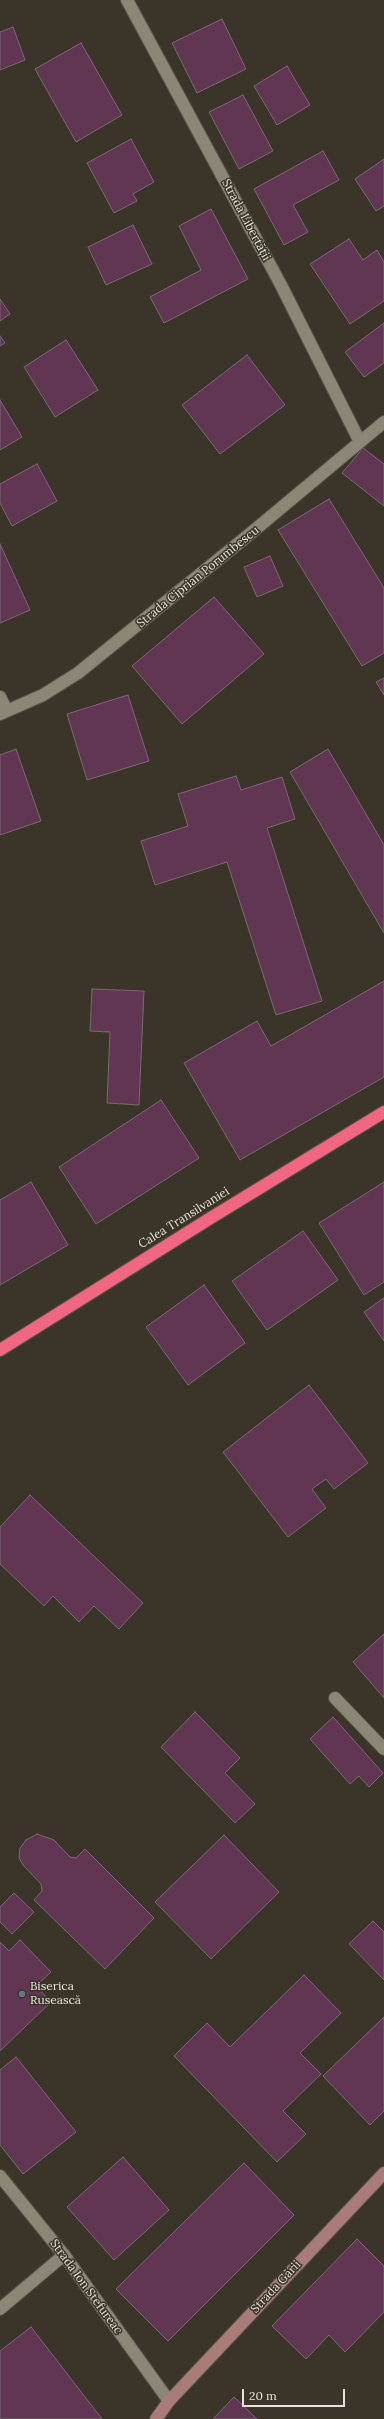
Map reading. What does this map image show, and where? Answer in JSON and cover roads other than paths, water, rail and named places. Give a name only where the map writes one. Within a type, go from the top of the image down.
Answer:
[{"type":"highway","name":"Calea Transilvaniei","points":[[0,1350],[202,1223],[384,1112]]},
{"type":"street","name":"Strada Libertății","points":[[127,0],[278,278],[360,442]]},
{"type":"street","name":"Strada Ciprian Porumbescu","points":[[4,712],[43,695],[78,673],[252,533],[384,422]]},
{"type":"street","points":[[0,697],[4,712]]},
{"type":"street","points":[[335,1698],[384,1749]]},
{"type":"street","name":"Strada Gării","points":[[156,2419],[169,2401],[384,2173]]},
{"type":"street","name":"Strada Ion Stefureac","points":[[0,2176],[64,2255],[169,2401]]},
{"type":"street","points":[[0,2309],[64,2255]]},
{"type":"place","name":"Biserica Rusească","points":[[22,1994]]}]
